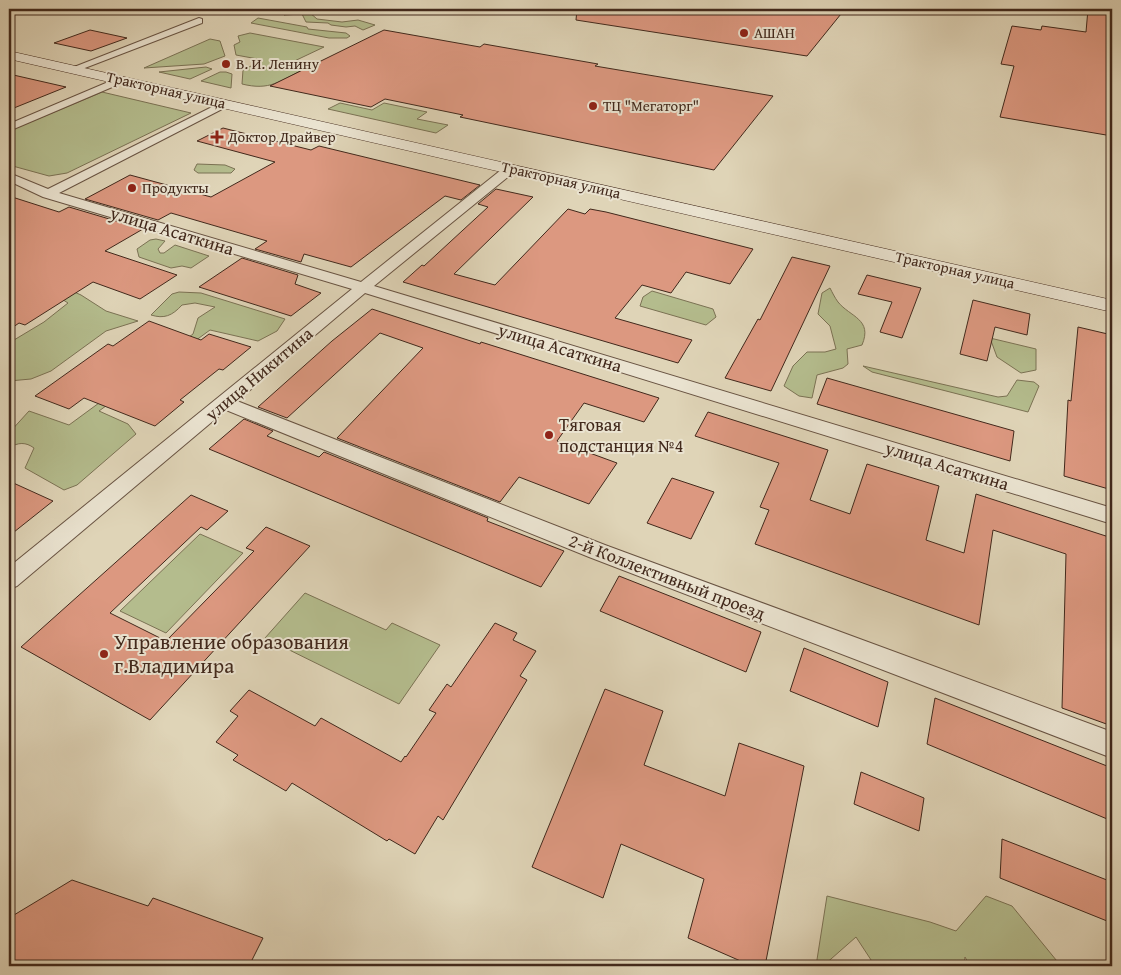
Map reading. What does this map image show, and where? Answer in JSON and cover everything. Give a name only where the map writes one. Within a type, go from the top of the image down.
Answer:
[{"type":"main road","name":"Тракторная улица","points":[[9,55],[1112,306]]},
{"type":"street","points":[[74,70],[199,21]]},
{"type":"street","points":[[9,128],[120,80]]},
{"type":"street","points":[[48,194],[224,104]]},
{"type":"street","name":"улица Никитина","points":[[9,580],[362,287],[510,169]]},
{"type":"street","name":"улица Асаткина","points":[[11,179],[48,194],[362,287],[1112,516]]},
{"type":"street","name":"2-й Коллективный проезд","points":[[224,403],[597,551],[1112,745]]},
{"type":"green space","points":[[285,10],[309,12],[317,19],[342,22],[358,20],[375,25],[363,30],[355,26],[346,27],[328,23],[306,22],[302,14],[284,15],[290,12]]},
{"type":"green space","points":[[258,18],[307,27],[308,29],[346,33],[350,36],[347,38],[329,38],[251,23]]},
{"type":"green space","points":[[250,33],[324,47],[286,65],[304,69],[274,84],[252,86],[242,84],[243,70],[263,60],[236,55],[234,45],[240,42],[238,36]]},
{"type":"green space","points":[[210,39],[220,41],[225,56],[204,64],[144,68]]},
{"type":"green space","points":[[206,67],[212,69],[190,79],[159,72]]},
{"type":"green space","points":[[220,72],[232,74],[231,88],[201,81]]},
{"type":"green space","points":[[102,92],[191,113],[67,173],[49,176],[9,165],[9,131]]},
{"type":"green space","points":[[340,103],[372,110],[384,103],[427,112],[417,119],[448,125],[436,133],[328,109]]},
{"type":"green space","points":[[197,164],[225,165],[235,169],[231,173],[198,173],[194,170]]},
{"type":"green space","points":[[150,240],[165,241],[158,249],[160,253],[164,253],[175,245],[209,256],[191,268],[182,266],[171,268],[139,257],[137,249]]},
{"type":"green space","points":[[45,279],[81,295],[106,311],[138,321],[106,331],[51,371],[31,379],[9,381],[9,343],[44,322],[68,303],[40,285]]},
{"type":"green space","points":[[830,288],[838,302],[859,319],[865,329],[865,336],[862,345],[847,349],[848,364],[843,368],[817,375],[812,398],[799,396],[784,386],[793,366],[807,352],[825,352],[836,349],[830,326],[818,314],[822,293]]},
{"type":"green space","points":[[652,291],[713,309],[716,317],[706,325],[640,306],[643,297]]},
{"type":"green space","points":[[179,292],[201,293],[285,319],[277,331],[258,341],[210,330],[99,411],[128,424],[136,434],[77,485],[64,490],[25,468],[34,448],[22,444],[9,448],[9,433],[29,411],[69,425],[193,334],[198,318],[215,307],[195,303],[182,305],[168,316],[151,315],[172,294]]},
{"type":"green space","points":[[990,338],[1036,349],[1036,370],[1021,373],[997,357]]},
{"type":"green space","points":[[863,366],[998,397],[1007,396],[1017,380],[1034,382],[1039,386],[1028,412],[872,372]]},
{"type":"green space","points":[[200,534],[243,553],[166,633],[120,611]]},
{"type":"green space","points":[[305,593],[386,630],[392,623],[440,645],[399,704],[265,638]]},
{"type":"green space","points":[[827,896],[930,922],[956,931],[986,896],[1012,906],[1061,966],[970,966],[965,957],[964,966],[875,966],[856,937],[823,966],[816,966]]},
{"type":"building","name":"АШАН","points":[[577,9],[845,9],[807,56],[576,20]]},
{"type":"building","points":[[1088,9],[1112,9],[1112,136],[1000,117],[1014,66],[1001,64],[1012,26],[1041,30],[1042,26],[1086,32]]},
{"type":"building","points":[[90,30],[127,38],[91,51],[54,43]]},
{"type":"building","name":"ТЦ \"Мегаторг\"","points":[[384,30],[480,47],[484,44],[598,64],[595,66],[773,96],[714,170],[460,117],[463,115],[385,99],[371,107],[270,86]]},
{"type":"building","points":[[9,74],[66,87],[9,110]]},
{"type":"building","points":[[223,128],[311,150],[319,146],[480,185],[461,200],[445,196],[351,267],[304,254],[301,262],[255,249],[267,241],[171,213],[158,220],[85,199],[130,175],[211,197],[275,162],[197,141]]},
{"type":"building","points":[[496,189],[533,197],[454,274],[495,285],[568,209],[585,214],[590,209],[606,212],[753,249],[730,284],[686,272],[671,293],[642,285],[615,318],[692,340],[678,363],[403,282],[422,265],[424,266],[488,207],[478,204]]},
{"type":"building","points":[[9,196],[59,212],[69,207],[143,229],[105,251],[177,275],[140,299],[93,282],[25,325],[19,323],[9,330]]},
{"type":"building","points":[[792,257],[830,266],[771,391],[725,378],[758,319],[760,320]]},
{"type":"building","points":[[242,258],[298,275],[295,284],[321,293],[291,316],[199,287]]},
{"type":"building","points":[[867,275],[921,288],[902,338],[880,332],[892,302],[858,294]]},
{"type":"building","points":[[973,300],[1030,314],[1027,335],[995,327],[987,361],[960,354]]},
{"type":"building","points":[[372,309],[659,398],[644,422],[584,403],[557,441],[617,463],[589,504],[519,477],[500,502],[337,438],[423,348],[380,333],[287,418],[258,407],[332,341]]},
{"type":"building","points":[[149,321],[201,340],[209,334],[251,347],[223,370],[219,369],[180,400],[184,402],[155,426],[84,398],[69,409],[35,396],[108,344],[113,346]]},
{"type":"building","points":[[1078,327],[1112,335],[1112,490],[1064,476],[1068,400],[1071,401]]},
{"type":"building","points":[[827,378],[1014,431],[1010,461],[817,404]]},
{"type":"building","points":[[708,412],[828,450],[810,500],[850,514],[867,464],[939,486],[926,540],[964,553],[976,494],[1112,538],[1112,726],[1062,708],[1066,554],[993,530],[979,625],[755,544],[769,510],[760,507],[779,463],[695,436]]},
{"type":"building","points":[[244,419],[273,431],[267,436],[319,457],[324,452],[488,518],[487,521],[564,551],[541,587],[209,449]]},
{"type":"building","points":[[672,478],[714,492],[691,539],[647,523]]},
{"type":"building","points":[[9,481],[53,501],[9,536]]},
{"type":"building","points":[[191,495],[228,511],[207,530],[201,527],[110,613],[166,641],[254,551],[246,548],[266,527],[310,546],[150,720],[21,647]]},
{"type":"building","points":[[619,576],[761,632],[746,672],[600,611]]},
{"type":"building","points":[[495,623],[517,633],[513,640],[536,651],[520,676],[527,680],[443,820],[438,816],[415,854],[389,839],[387,841],[292,783],[286,791],[233,760],[238,755],[216,742],[238,716],[230,711],[249,690],[315,726],[321,718],[401,762],[436,713],[429,710],[447,684],[451,687]]},
{"type":"building","points":[[804,648],[888,682],[878,727],[790,691]]},
{"type":"building","points":[[605,689],[663,711],[644,765],[725,796],[739,743],[804,766],[765,966],[752,966],[688,938],[704,879],[621,844],[603,898],[532,867]]},
{"type":"building","points":[[935,698],[1112,768],[1112,821],[927,744]]},
{"type":"building","points":[[861,772],[924,798],[919,831],[854,804]]},
{"type":"building","points":[[1002,839],[1112,882],[1112,923],[1000,878]]},
{"type":"building","points":[[72,880],[148,906],[153,898],[263,938],[249,966],[9,966],[9,918]]},
{"type":"place","name":"АШАН","points":[[744,33]]},
{"type":"place","name":"В. И. Ленину","points":[[226,64]]},
{"type":"place","name":"ТЦ \"Мегаторг\"","points":[[593,106]]},
{"type":"place","name":"Доктор Драйвер","points":[[217,137]]},
{"type":"place","name":"Продукты","points":[[132,188]]},
{"type":"place","name":"Тяговая подстанция №4","points":[[549,435]]},
{"type":"place","name":"Управление образования г.Владимира","points":[[104,654]]}]
